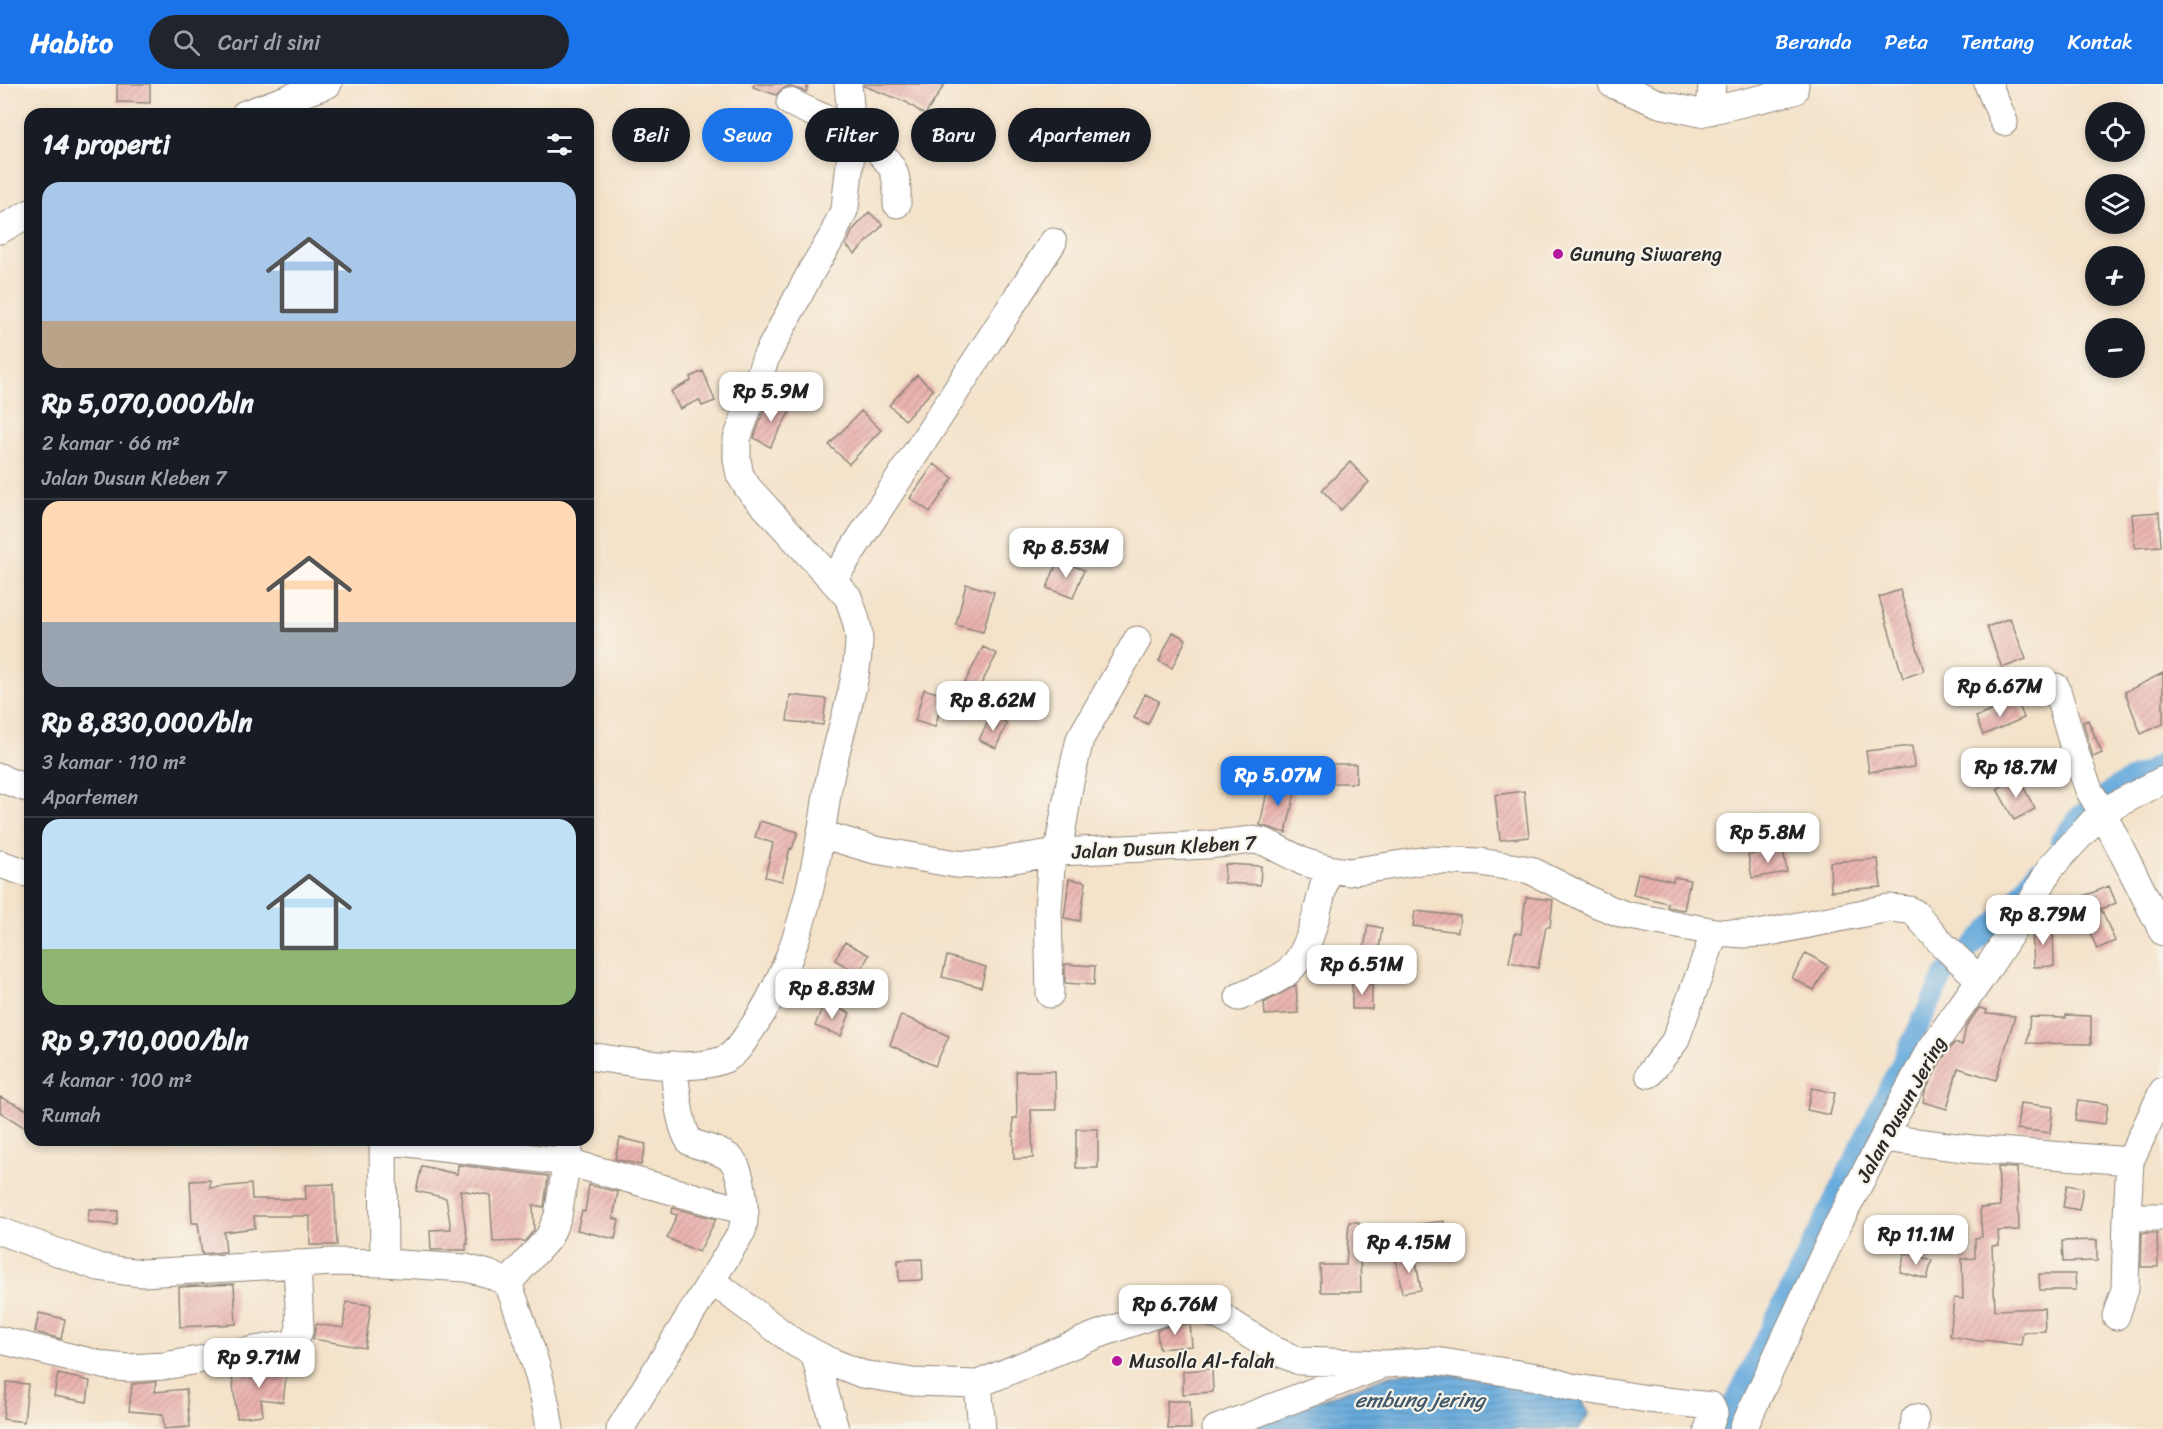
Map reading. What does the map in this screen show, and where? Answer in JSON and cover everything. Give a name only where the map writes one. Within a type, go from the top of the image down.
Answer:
[{"type":"street","points":[[262,108],[328,84]]},
{"type":"street","points":[[848,84],[850,108]]},
{"type":"street","points":[[1612,84],[1640,90],[1660,104],[1700,113],[1794,91],[1796,84]]},
{"type":"street","points":[[1710,111],[1712,84]]},
{"type":"street","points":[[1988,84],[2004,122]]},
{"type":"street","points":[[790,102],[805,109]]},
{"type":"street","points":[[594,1057],[673,1065],[713,1063],[727,1057],[737,1050],[760,1016],[799,931],[821,834],[830,778],[849,703],[859,638],[856,619],[848,597],[748,488],[740,475],[737,439],[766,357],[832,237],[845,208],[850,162]]},
{"type":"street","points":[[887,162],[893,169],[897,184],[897,204]]},
{"type":"street","points":[[0,230],[24,216]]},
{"type":"street","points":[[833,580],[1053,242]]},
{"type":"street","points":[[1050,994],[1048,910],[1055,853],[1080,739],[1137,640]]},
{"type":"street","points":[[2056,687],[2077,758],[2098,805],[2163,932]]},
{"type":"street","name":"Jalan Dusun Jering","points":[[1743,1429],[1837,1226],[1972,972],[2031,901],[2051,867],[2098,805],[2163,780]]},
{"type":"street","points":[[1,783],[24,788]]},
{"type":"street","name":"Jalan Dusun Kleben 7","points":[[821,834],[875,850],[956,864],[976,865],[1055,853],[1207,845],[1253,840],[1265,842],[1304,862],[1349,872],[1428,860],[1503,865],[1530,870],[1625,915],[1715,932],[1764,933],[1895,909],[1915,913],[1972,972]]},
{"type":"street","points":[[0,864],[24,872]]},
{"type":"street","points":[[1239,997],[1283,975],[1295,965],[1308,944],[1328,869]]},
{"type":"street","points":[[1649,1074],[1675,1041],[1715,932]]},
{"type":"street","points":[[620,1429],[742,1231],[745,1211],[733,1162],[726,1156],[690,1142],[688,1138],[683,1127],[673,1065]]},
{"type":"street","points":[[2116,1316],[2125,1289],[2130,1161],[2163,1092]]},
{"type":"street","points":[[1884,1138],[1972,1149],[2130,1161]]},
{"type":"street","points":[[383,1146],[384,1263]]},
{"type":"street","points":[[484,1146],[569,1151],[745,1211]]},
{"type":"street","points":[[508,1283],[549,1237],[558,1216],[569,1151]]},
{"type":"street","points":[[2127,1217],[2163,1217]]},
{"type":"street","points":[[0,1231],[98,1267],[143,1273],[297,1264],[384,1263],[466,1268],[489,1274],[508,1283],[523,1324],[542,1390],[550,1429]]},
{"type":"street","points":[[0,1340],[106,1366],[128,1368],[164,1366],[289,1344],[295,1341],[300,1328],[297,1264]]},
{"type":"street","points":[[711,1280],[795,1343],[862,1374],[882,1378],[913,1382],[978,1383],[1094,1336],[1173,1308],[1202,1309],[1223,1318],[1274,1350],[1299,1361],[1385,1364],[1436,1361],[1537,1377],[1571,1387],[1711,1406],[1714,1413],[1708,1429]]},
{"type":"street","points":[[814,1353],[835,1429]]},
{"type":"street","points":[[1216,1429],[1385,1364]]},
{"type":"street","points":[[978,1383],[982,1429]]},
{"type":"water","name":"embung jering","points":[[1422,1370],[1580,1395],[1589,1414],[1579,1429],[1238,1429],[1394,1374]]},
{"type":"building","points":[[117,84],[150,84],[150,103],[117,102]]},
{"type":"building","points":[[754,84],[808,84],[806,92],[788,86],[776,95],[753,87]]},
{"type":"building","points":[[864,84],[945,84],[930,108],[915,108],[906,102],[864,86]]},
{"type":"building","points":[[869,212],[883,225],[855,254],[846,245],[853,230]]},
{"type":"building","points":[[703,371],[715,401],[702,406],[699,400],[680,409],[671,391],[691,381],[690,377]]},
{"type":"building","points":[[917,375],[933,390],[905,420],[889,405]]},
{"type":"building","points":[[768,399],[790,411],[770,447],[754,438]]},
{"type":"building","points":[[861,411],[881,430],[849,464],[829,445]]},
{"type":"building","points":[[1350,462],[1369,482],[1341,510],[1322,490]]},
{"type":"building","points":[[934,464],[953,478],[930,512],[910,498]]},
{"type":"building","points":[[2159,512],[2161,546],[2135,548],[2132,514]]},
{"type":"building","points":[[1058,560],[1084,570],[1073,598],[1047,588]]},
{"type":"building","points":[[966,584],[994,592],[983,632],[956,625]]},
{"type":"building","points":[[1900,590],[1924,671],[1903,678],[1879,597]]},
{"type":"building","points":[[2010,618],[2026,659],[2002,668],[1987,627]]},
{"type":"building","points":[[1173,632],[1186,639],[1172,668],[1159,661]]},
{"type":"building","points":[[983,647],[997,654],[971,703],[958,696]]},
{"type":"building","points":[[2163,673],[2163,724],[2141,734],[2125,692]]},
{"type":"building","points":[[924,689],[944,695],[935,727],[915,721]]},
{"type":"building","points":[[1145,694],[1159,701],[1148,724],[1134,718]]},
{"type":"building","points":[[790,695],[826,699],[823,725],[787,721]]},
{"type":"building","points":[[2017,700],[2024,718],[1983,735],[1976,717]]},
{"type":"building","points":[[991,715],[1007,723],[996,748],[979,740]]},
{"type":"building","points":[[2088,720],[2102,753],[2093,757],[2083,722]]},
{"type":"building","points":[[1912,746],[1914,767],[1869,772],[1866,751]]},
{"type":"building","points":[[1320,764],[1356,764],[1356,783],[1320,783]]},
{"type":"building","points":[[2018,777],[2035,809],[2014,820],[1997,789]]},
{"type":"building","points":[[1269,782],[1296,788],[1286,833],[1260,825]]},
{"type":"building","points":[[1524,791],[1529,837],[1500,840],[1495,795]]},
{"type":"building","points":[[760,821],[798,832],[792,849],[790,848],[782,881],[765,877],[773,843],[755,837]]},
{"type":"building","points":[[1783,849],[1787,872],[1752,878],[1748,855]]},
{"type":"building","points":[[1878,859],[1881,887],[1831,891],[1830,862]]},
{"type":"building","points":[[1225,864],[1261,866],[1260,885],[1224,883]]},
{"type":"building","points":[[1638,873],[1673,881],[1674,877],[1690,880],[1684,910],[1667,907],[1668,903],[1633,895]]},
{"type":"building","points":[[1069,879],[1086,882],[1080,921],[1064,918]]},
{"type":"building","points":[[2109,886],[2116,903],[2101,909],[2115,941],[2097,949],[2079,898]]},
{"type":"building","points":[[1526,897],[1553,900],[1550,927],[1546,927],[1538,968],[1509,962],[1515,933],[1521,934]]},
{"type":"building","points":[[1415,911],[1460,916],[1458,932],[1413,926]]},
{"type":"building","points":[[1368,925],[1382,928],[1378,956],[1363,954]]},
{"type":"building","points":[[2053,926],[2054,966],[2034,967],[2032,929]]},
{"type":"building","points":[[845,942],[869,955],[859,974],[835,960]]},
{"type":"building","points":[[1806,953],[1828,966],[1814,990],[1792,978]]},
{"type":"building","points":[[947,956],[986,967],[981,987],[942,977]]},
{"type":"building","points":[[1065,964],[1095,966],[1094,985],[1065,983]]},
{"type":"building","points":[[1352,983],[1372,983],[1372,1009],[1352,1009]]},
{"type":"building","points":[[1296,985],[1298,1013],[1265,1015],[1264,1003]]},
{"type":"building","points":[[824,1003],[850,1013],[841,1036],[815,1026]]},
{"type":"building","points":[[1979,1008],[1987,1010],[1986,1014],[2015,1016],[1996,1080],[1958,1068],[1947,1109],[1923,1102],[1925,1092],[1941,1061],[1954,1043],[1962,1045],[1966,1027]]},
{"type":"building","points":[[901,1015],[949,1036],[935,1066],[890,1045]]},
{"type":"building","points":[[2066,1015],[2091,1016],[2091,1044],[2027,1043],[2030,1017],[2066,1018]]},
{"type":"building","points":[[1016,1071],[1055,1071],[1056,1110],[1031,1110],[1033,1158],[1014,1159],[1013,1118],[1017,1118]]},
{"type":"building","points":[[1812,1088],[1835,1093],[1830,1115],[1807,1110]]},
{"type":"building","points":[[0,1097],[24,1108],[24,1127],[0,1112]]},
{"type":"building","points":[[2078,1100],[2108,1104],[2105,1124],[2075,1120]]},
{"type":"building","points":[[2020,1103],[2053,1107],[2050,1133],[2017,1129]]},
{"type":"building","points":[[1076,1129],[1098,1129],[1098,1168],[1076,1168]]},
{"type":"building","points":[[620,1138],[646,1144],[641,1165],[615,1159]]},
{"type":"building","points":[[458,1165],[548,1176],[544,1207],[533,1205],[534,1230],[525,1241],[493,1242],[490,1195],[460,1190],[468,1244],[466,1244],[466,1250],[431,1250],[430,1230],[451,1229],[446,1198],[416,1191],[422,1166],[457,1174]]},
{"type":"building","points":[[1998,1167],[2017,1168],[2019,1230],[1998,1231],[1999,1245],[1992,1246],[1995,1310],[2044,1308],[2045,1331],[2023,1332],[2021,1345],[1984,1340],[1983,1342],[1950,1336],[1954,1298],[1963,1299],[1962,1259],[1975,1258],[1975,1238],[1982,1237],[1980,1208],[2000,1206]]},
{"type":"building","points":[[210,1180],[210,1188],[251,1184],[252,1199],[306,1199],[305,1185],[334,1184],[337,1245],[310,1245],[310,1216],[254,1216],[255,1228],[224,1232],[226,1252],[202,1254],[198,1223],[192,1223],[190,1181]]},
{"type":"building","points":[[589,1185],[618,1192],[613,1218],[619,1220],[615,1239],[577,1230],[582,1211],[585,1212]]},
{"type":"building","points":[[2067,1185],[2083,1188],[2079,1210],[2063,1207]]},
{"type":"building","points":[[673,1208],[716,1219],[699,1252],[667,1238],[677,1215],[671,1213]]},
{"type":"building","points":[[89,1209],[118,1211],[117,1225],[88,1222]]},
{"type":"building","points":[[1444,1221],[1447,1257],[1416,1260],[1411,1225]]},
{"type":"building","points":[[1349,1222],[1359,1222],[1359,1234],[1383,1236],[1381,1253],[1360,1252],[1361,1292],[1321,1292],[1320,1265],[1346,1265]]},
{"type":"building","points":[[2142,1233],[2157,1233],[2158,1267],[2141,1267]]},
{"type":"building","points":[[2097,1240],[2097,1261],[2063,1262],[2062,1241]]},
{"type":"building","points":[[1905,1253],[1932,1260],[1927,1279],[1900,1272]]},
{"type":"building","points":[[1415,1255],[1421,1290],[1402,1293],[1396,1259]]},
{"type":"building","points":[[922,1259],[923,1280],[899,1281],[898,1260]]},
{"type":"building","points":[[2039,1274],[2075,1274],[2076,1290],[2040,1290]]},
{"type":"building","points":[[234,1284],[236,1324],[180,1327],[179,1287]]},
{"type":"building","points":[[346,1302],[371,1305],[365,1348],[313,1339],[316,1324],[343,1328]]},
{"type":"building","points":[[39,1313],[65,1319],[61,1339],[35,1332]]},
{"type":"building","points":[[1175,1324],[1190,1324],[1192,1346],[1159,1349],[1157,1330]]},
{"type":"building","points":[[288,1360],[283,1402],[261,1399],[263,1415],[237,1418],[232,1376],[267,1372],[269,1364]]},
{"type":"building","points":[[1212,1369],[1213,1392],[1183,1394],[1183,1371]]},
{"type":"building","points":[[58,1374],[90,1381],[87,1402],[54,1396]]},
{"type":"building","points":[[7,1382],[28,1384],[24,1422],[3,1419]]},
{"type":"building","points":[[156,1382],[155,1392],[186,1389],[190,1427],[164,1429],[163,1414],[129,1411],[132,1384]]},
{"type":"building","points":[[1167,1401],[1190,1401],[1191,1429],[1168,1429]]},
{"type":"waterway","points":[[2060,841],[2078,817],[2117,786],[2163,763]]},
{"type":"waterway","points":[[1721,1429],[1944,975],[2012,905],[2037,871]]},
{"type":"place","name":"Gunung Siwareng","points":[[1558,254]]},
{"type":"place","name":"Musolla Al-falah","points":[[1117,1361]]}]
